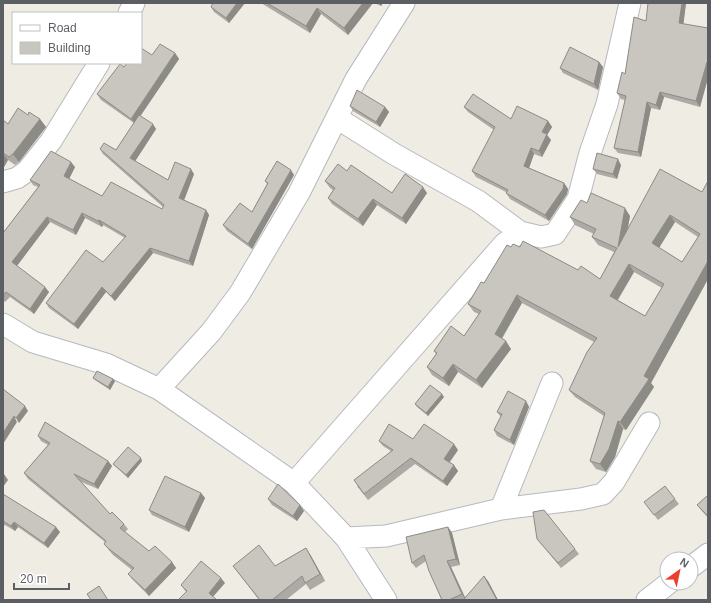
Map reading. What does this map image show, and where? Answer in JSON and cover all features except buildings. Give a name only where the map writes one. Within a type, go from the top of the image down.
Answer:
[{"type":"street","points":[[130,12],[134,3]]},
{"type":"street","points":[[159,390],[211,332],[240,293],[299,193],[356,79],[404,3]]},
{"type":"street","points":[[337,118],[394,154],[478,201],[520,232],[541,237],[555,234],[578,199],[590,153],[607,104],[630,3]]},
{"type":"street","points":[[3,182],[17,178],[27,171],[52,141],[98,64]]},
{"type":"street","points":[[294,482],[504,244],[520,232]]},
{"type":"street","points":[[3,324],[34,342],[106,364],[159,390],[294,482],[346,538],[386,600]]},
{"type":"street","points":[[501,509],[552,383]]},
{"type":"street","points":[[346,538],[386,536],[501,509],[581,499],[603,494],[614,482],[649,423]]},
{"type":"street","points":[[699,560],[708,554]]},
{"type":"street","points":[[647,600],[659,591]]}]
